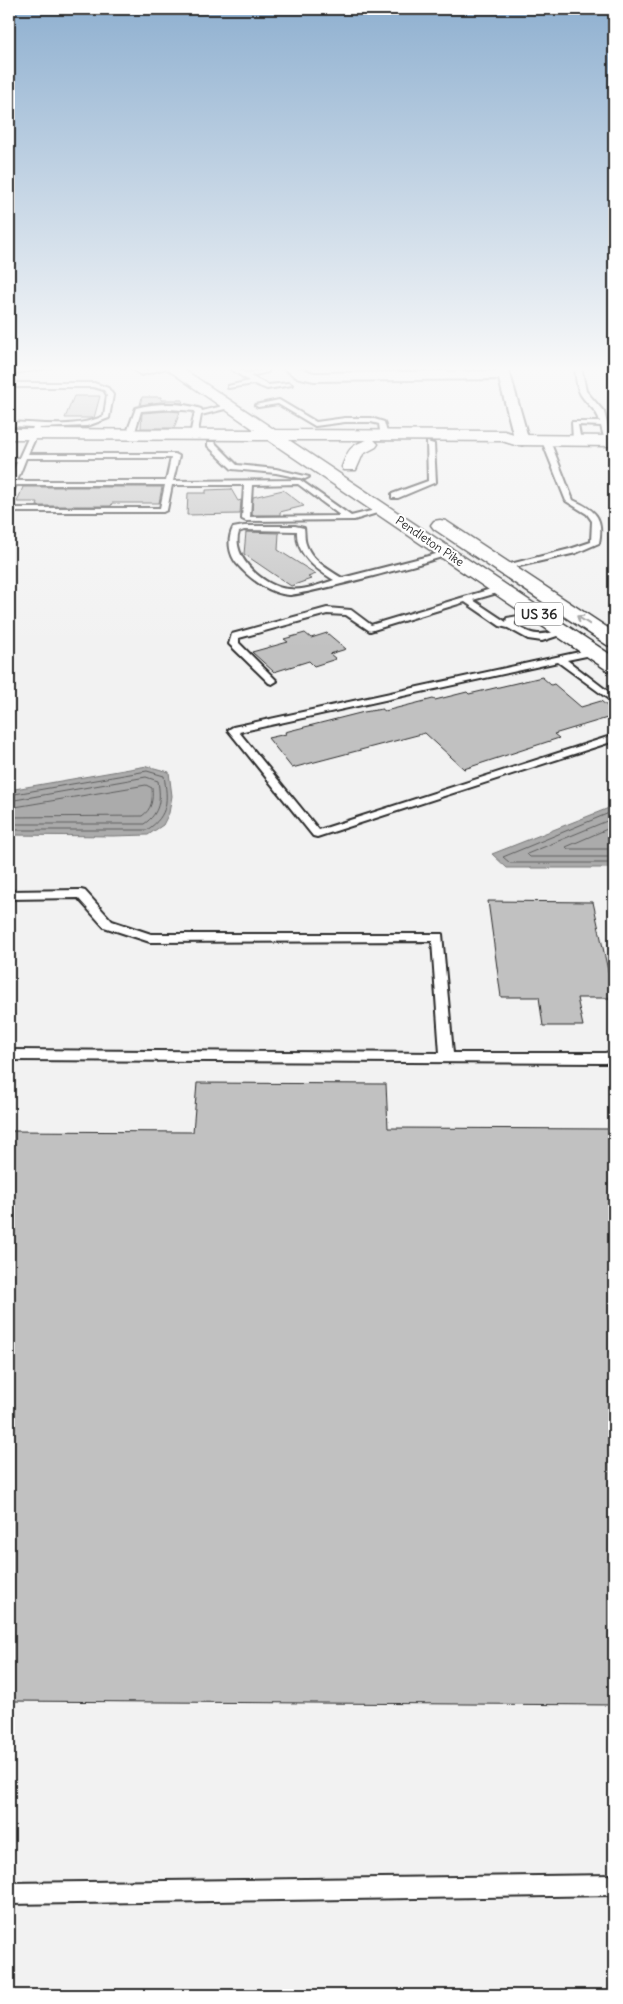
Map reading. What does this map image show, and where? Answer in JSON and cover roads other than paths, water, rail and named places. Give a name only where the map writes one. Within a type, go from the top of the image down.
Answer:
[{"type":"main road","name":"Pendleton Pike","points":[[334,461],[384,510],[614,666]]},
{"type":"main road","name":"Pendleton Pike","points":[[338,461],[365,476]]},
{"type":"main road","name":"Pendleton Pike","points":[[380,486],[410,506]]},
{"type":"main road","name":"Pendleton Pike","points":[[426,517],[614,641]]},
{"type":"lane","points":[[9,492],[22,461]]},
{"type":"lane","points":[[9,510],[163,510],[174,461]]},
{"type":"lane","points":[[227,461],[235,467],[276,471],[308,477]]},
{"type":"lane","points":[[12,483],[300,482],[308,477],[323,461]]},
{"type":"lane","points":[[395,496],[432,482],[431,461]]},
{"type":"lane","points":[[505,568],[573,552],[595,543],[598,528],[594,516],[586,509],[570,501],[554,461]]},
{"type":"lane","points":[[300,482],[349,518]]},
{"type":"lane","points":[[248,483],[246,519],[349,518],[384,510]]},
{"type":"lane","points":[[341,581],[328,573],[302,548],[299,539],[301,530],[295,528],[244,528],[236,530],[234,533],[234,553],[240,562],[249,571],[280,591],[299,592],[448,553]]},
{"type":"lane","points":[[272,681],[234,644],[234,636],[327,610],[348,612],[370,628],[501,589]]},
{"type":"lane","points":[[466,599],[528,638],[545,638],[565,632]]},
{"type":"lane","points":[[511,626],[510,620],[538,614]]},
{"type":"lane","points":[[593,652],[233,730],[317,834],[614,738]]},
{"type":"lane","points":[[560,659],[614,700]]},
{"type":"lane","points":[[9,894],[81,894],[108,924],[150,938],[438,937],[447,1058]]},
{"type":"lane","points":[[9,1055],[447,1058],[605,1058],[614,1056]]},
{"type":"lane","points":[[9,1894],[614,1885]]},
{"type":"water","points":[[147,766],[169,772],[172,796],[169,813],[163,825],[148,835],[9,835],[9,790]]},
{"type":"water","points":[[614,806],[614,868],[507,868],[492,854]]}]
